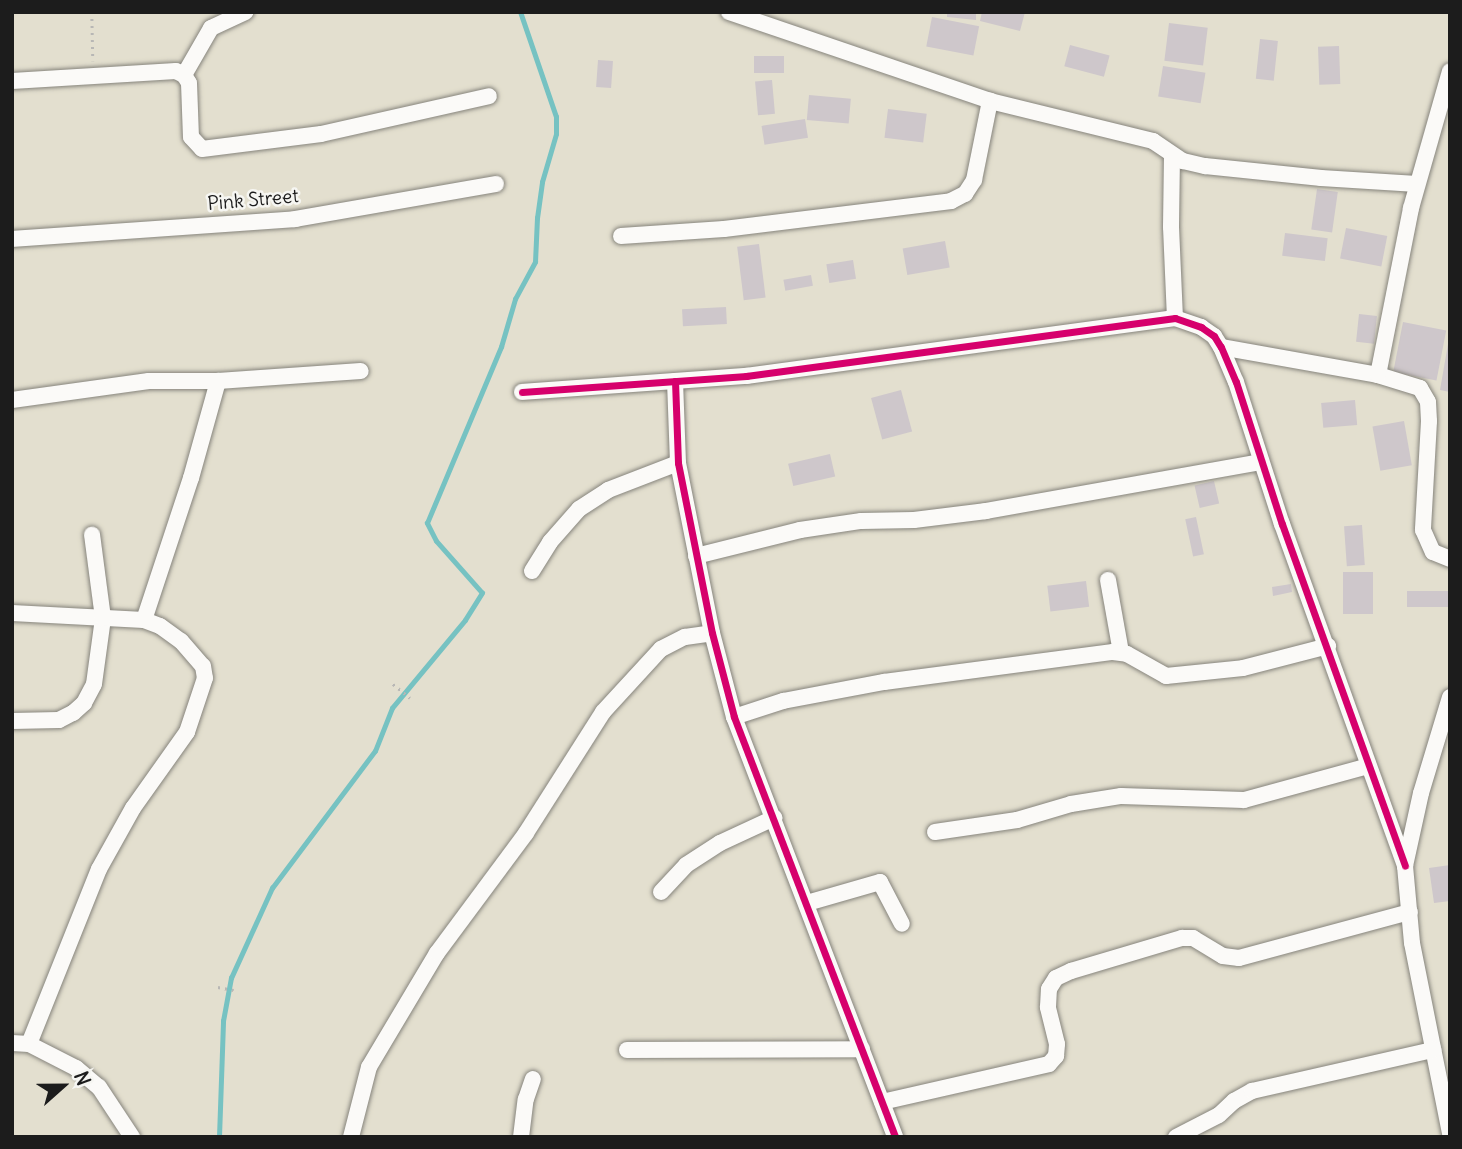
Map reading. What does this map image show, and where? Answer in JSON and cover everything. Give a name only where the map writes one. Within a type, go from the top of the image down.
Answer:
[{"type":"street","points":[[184,75],[211,28],[245,12]]},
{"type":"street","points":[[729,12],[990,101],[1140,137],[1163,147],[1172,155],[1205,166],[1418,184]]},
{"type":"street","points":[[12,81],[164,71],[184,75],[189,83],[191,137],[202,149],[321,134],[489,96]]},
{"type":"street","points":[[1378,375],[1397,269],[1450,71]]},
{"type":"street","points":[[621,236],[723,229],[951,201],[965,194],[974,180],[990,101]]},
{"type":"street","points":[[1172,155],[1171,227],[1175,318]]},
{"type":"street","name":"Pink Street","points":[[12,239],[295,219],[496,184]]},
{"type":"street","points":[[522,392],[746,376],[1175,318],[1201,327],[1214,336],[1221,347],[1405,866],[1412,943],[1450,1134]]},
{"type":"street","points":[[1221,347],[1378,375],[1411,384],[1425,394],[1429,421],[1423,530],[1433,552],[1450,559]]},
{"type":"street","points":[[12,400],[149,381],[218,381],[362,371]]},
{"type":"street","points":[[144,620],[191,478],[218,381]]},
{"type":"street","points":[[675,381],[678,463],[712,633],[734,717],[895,1137]]},
{"type":"street","points":[[696,556],[800,530],[860,521],[914,520],[986,511],[1261,462]]},
{"type":"street","points":[[532,571],[550,542],[579,509],[608,490],[678,463]]},
{"type":"street","points":[[12,721],[59,720],[84,703],[94,684],[103,618],[92,535]]},
{"type":"street","points":[[1108,580],[1121,652]]},
{"type":"street","points":[[12,613],[144,620],[160,626],[195,655],[205,678],[202,696],[187,732],[133,808],[99,869],[29,1044]]},
{"type":"street","points":[[351,1137],[369,1067],[437,953],[526,833],[603,712],[632,677],[662,649],[685,637],[712,633]]},
{"type":"street","points":[[734,717],[783,701],[884,682],[1121,652],[1166,676],[1243,667],[1328,646]]},
{"type":"street","points":[[1405,866],[1421,793],[1450,697]]},
{"type":"street","points":[[935,832],[1017,820],[1072,804],[1121,796],[1244,800],[1368,766]]},
{"type":"street","points":[[661,892],[686,865],[720,844],[774,818]]},
{"type":"street","points":[[807,903],[880,882],[902,924]]},
{"type":"street","points":[[882,1102],[1049,1065],[1056,1056],[1057,1044],[1048,1007],[1049,989],[1056,978],[1071,971],[1182,938],[1192,938],[1223,956],[1239,958],[1410,912]]},
{"type":"street","points":[[12,1043],[29,1044],[76,1068],[99,1087],[132,1137]]},
{"type":"street","points":[[627,1050],[862,1049]]},
{"type":"street","points":[[1176,1137],[1219,1115],[1234,1101],[1252,1091],[1433,1050]]},
{"type":"street","points":[[521,1137],[526,1099],[533,1079]]},
{"type":"path","points":[[91,77],[92,12]]},
{"type":"path","points":[[393,684],[410,698]]},
{"type":"path","points":[[218,987],[234,990]]},
{"type":"building","points":[[947,12],[976,12],[976,20],[947,17]]},
{"type":"building","points":[[982,12],[1025,12],[1020,31],[980,21]]},
{"type":"building","points":[[932,17],[979,26],[973,56],[926,46]]},
{"type":"building","points":[[1169,23],[1208,28],[1203,65],[1164,61]]},
{"type":"building","points":[[1260,39],[1278,41],[1274,81],[1256,79]]},
{"type":"building","points":[[1070,45],[1110,56],[1104,77],[1064,66]]},
{"type":"building","points":[[1339,46],[1340,84],[1319,85],[1318,47]]},
{"type":"building","points":[[754,56],[784,56],[784,73],[754,73]]},
{"type":"building","points":[[598,60],[613,61],[611,88],[596,87]]},
{"type":"building","points":[[1163,66],[1205,73],[1201,103],[1158,97]]},
{"type":"building","points":[[772,80],[775,114],[758,115],[755,81]]},
{"type":"building","points":[[809,95],[851,99],[849,124],[807,120]]},
{"type":"building","points":[[888,109],[927,114],[923,143],[884,138]]},
{"type":"building","points":[[805,119],[808,138],[765,145],[762,126]]},
{"type":"building","points":[[1317,189],[1338,192],[1332,233],[1311,230]]},
{"type":"building","points":[[1346,228],[1387,236],[1381,266],[1340,258]]},
{"type":"building","points":[[1285,233],[1328,238],[1325,261],[1282,256]]},
{"type":"building","points":[[945,241],[950,268],[907,275],[903,248]]},
{"type":"building","points":[[759,244],[766,298],[744,300],[737,247]]},
{"type":"building","points":[[853,260],[856,279],[829,283],[826,264]]},
{"type":"building","points":[[811,275],[813,286],[785,291],[783,280]]},
{"type":"building","points":[[726,307],[727,324],[683,326],[682,309]]},
{"type":"building","points":[[1359,314],[1377,316],[1374,344],[1356,342]]},
{"type":"building","points":[[1403,322],[1446,330],[1436,380],[1393,372]]},
{"type":"building","points":[[1450,344],[1450,392],[1440,390]]},
{"type":"building","points":[[901,390],[912,432],[882,440],[871,398]]},
{"type":"building","points":[[1355,400],[1357,425],[1323,428],[1321,403]]},
{"type":"building","points":[[1404,421],[1412,465],[1380,471],[1372,427]]},
{"type":"building","points":[[830,454],[835,476],[793,486],[788,464]]},
{"type":"building","points":[[1214,481],[1219,503],[1200,508],[1195,485]]},
{"type":"building","points":[[1196,517],[1204,554],[1193,556],[1185,519]]},
{"type":"building","points":[[1362,525],[1365,565],[1347,566],[1344,526]]},
{"type":"building","points":[[1343,572],[1373,572],[1373,614],[1343,614]]},
{"type":"building","points":[[1086,581],[1089,607],[1050,612],[1047,586]]},
{"type":"building","points":[[1291,584],[1292,592],[1273,596],[1272,587]]},
{"type":"building","points":[[1407,591],[1450,591],[1450,607],[1407,607]]},
{"type":"building","points":[[1450,865],[1450,901],[1434,903],[1429,868]]},
{"type":"waterway","points":[[219,1137],[223,1021],[231,978],[272,888],[375,751],[392,708],[465,620],[482,593],[436,541],[427,523],[501,347],[515,299],[535,262],[542,182],[556,134],[556,117],[520,12]]},
{"type":"cycle path","points":[[522,392],[746,376],[1175,318],[1201,327],[1214,336],[1236,382],[1282,524],[1405,866]]},
{"type":"cycle path","points":[[675,381],[678,463],[712,633],[734,717],[895,1137]]}]
